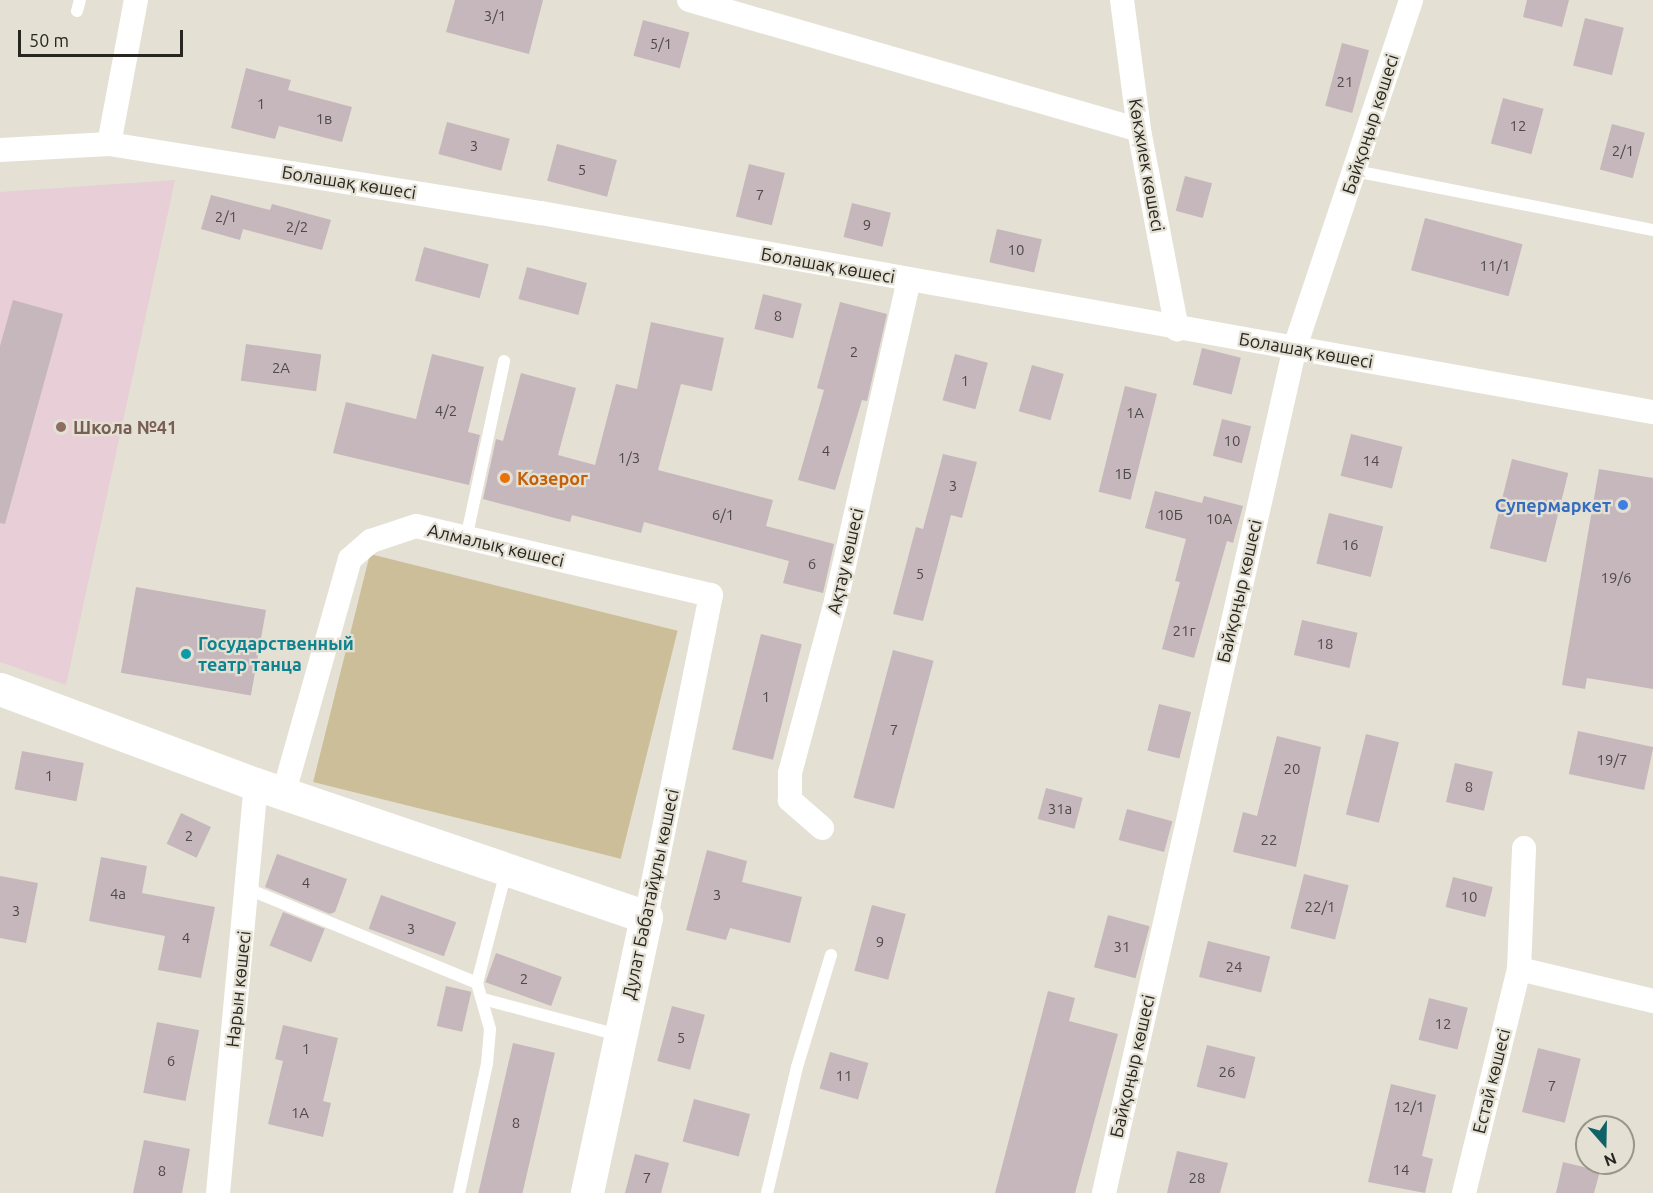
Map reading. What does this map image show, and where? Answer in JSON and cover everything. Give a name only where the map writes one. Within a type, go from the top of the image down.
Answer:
[{"type":"street","points":[[109,144],[136,0]]},
{"type":"street","points":[[689,0],[1139,130]]},
{"type":"street","name":"Көкжиек көшесі","points":[[1122,0],[1139,130],[1177,329]]},
{"type":"street","name":"Байқоңыр көшесі","points":[[1104,1193],[1295,347],[1411,0]]},
{"type":"street","name":"Болашақ көшесі","points":[[0,150],[109,144],[541,213],[1177,329],[1295,347],[1653,412]]},
{"type":"street","name":"Ақтау көшесі","points":[[822,828],[790,800],[790,773],[836,601],[909,280]]},
{"type":"street","name":"Алмалық көшесі","points":[[270,788],[350,559],[371,541],[416,526],[711,595]]},
{"type":"street","name":"Дулат Бабатайұлы көшесі","points":[[587,1193],[711,595]]},
{"type":"street","points":[[0,689],[270,788],[646,917]]},
{"type":"street","name":"Нарын көшесі","points":[[218,1193],[248,889],[270,788]]},
{"type":"street","name":"Естай көшесі","points":[[1464,1193],[1519,969],[1524,848]]},
{"type":"street","points":[[1519,969],[1653,1000]]},
{"type":"lane","points":[[1355,171],[1653,230]]},
{"type":"lane","points":[[466,539],[504,361]]},
{"type":"lane","points":[[459,1193],[487,1064],[490,1029],[477,983],[506,870]]},
{"type":"lane","points":[[248,889],[477,983]]},
{"type":"lane","points":[[768,1193],[797,1067],[831,955]]},
{"type":"lane","points":[[483,999],[620,1036]]},
{"type":"shaded area","name":"Школа №41","points":[[175,180],[66,685],[0,662],[0,192]]},
{"type":"shaded area","points":[[370,554],[678,631],[621,859],[313,782]]},
{"type":"building","points":[[455,0],[543,0],[529,54],[446,32]]},
{"type":"building","points":[[1527,0],[1569,0],[1562,27],[1523,17]]},
{"type":"building","points":[[1585,18],[1624,28],[1612,75],[1573,66]]},
{"type":"building","points":[[643,20],[689,32],[680,68],[633,56]]},
{"type":"building","points":[[1342,43],[1369,50],[1352,113],[1325,106]]},
{"type":"building","points":[[246,68],[291,80],[288,90],[352,107],[342,142],[279,126],[275,139],[231,128]]},
{"type":"building","points":[[1503,98],[1544,109],[1531,154],[1491,143]]},
{"type":"building","points":[[447,122],[510,139],[501,171],[438,154]]},
{"type":"building","points":[[1612,124],[1645,133],[1633,178],[1600,169]]},
{"type":"building","points":[[557,144],[617,160],[607,197],[547,181]]},
{"type":"building","points":[[749,164],[785,173],[772,225],[736,216]]},
{"type":"building","points":[[1185,176],[1212,183],[1203,218],[1176,211]]},
{"type":"building","points":[[211,195],[270,210],[272,204],[331,220],[322,250],[243,229],[240,240],[201,229]]},
{"type":"building","points":[[852,203],[891,213],[882,247],[844,237]]},
{"type":"building","points":[[1425,218],[1523,244],[1509,296],[1411,270]]},
{"type":"building","points":[[997,229],[1042,239],[1034,272],[989,262]]},
{"type":"building","points":[[424,247],[489,264],[480,298],[415,281]]},
{"type":"building","points":[[527,267],[587,283],[578,315],[518,299]]},
{"type":"building","points":[[763,294],[802,304],[793,339],[754,329]]},
{"type":"building","points":[[13,300],[63,314],[5,524],[0,523],[0,346]]},
{"type":"building","points":[[840,302],[887,314],[867,401],[862,400],[835,490],[798,480],[824,390],[817,388]]},
{"type":"building","points":[[651,322],[724,338],[712,391],[681,384],[658,470],[773,500],[766,526],[834,544],[823,593],[783,583],[789,561],[644,522],[641,533],[572,515],[570,522],[483,499],[496,439],[503,441],[521,373],[576,388],[558,455],[595,465],[616,384],[637,389]]},
{"type":"building","points":[[246,344],[321,355],[316,391],[241,381]]},
{"type":"building","points":[[1202,348],[1241,358],[1232,395],[1193,385]]},
{"type":"building","points":[[432,354],[484,367],[468,432],[480,435],[469,485],[333,453],[346,402],[416,419]]},
{"type":"building","points":[[955,354],[988,363],[975,409],[943,400]]},
{"type":"building","points":[[1032,365],[1064,374],[1050,420],[1019,411]]},
{"type":"building","points":[[1125,386],[1157,394],[1131,500],[1099,492]]},
{"type":"building","points":[[1222,419],[1251,426],[1242,463],[1213,456]]},
{"type":"building","points":[[1351,434],[1402,447],[1392,489],[1341,476]]},
{"type":"building","points":[[943,454],[977,462],[962,518],[951,515],[923,621],[893,614],[916,527],[923,529]]},
{"type":"building","points":[[1512,459],[1568,473],[1546,562],[1490,548]]},
{"type":"building","points":[[1599,469],[1653,478],[1653,689],[1587,678],[1585,689],[1562,685]]},
{"type":"building","points":[[1155,491],[1202,503],[1204,496],[1243,506],[1233,543],[1227,541],[1194,658],[1162,649],[1180,582],[1175,581],[1186,539],[1145,528]]},
{"type":"building","points":[[1329,513],[1383,527],[1371,577],[1316,563]]},
{"type":"building","points":[[136,587],[266,610],[251,696],[121,673]]},
{"type":"building","points":[[1302,620],[1358,633],[1349,668],[1294,655]]},
{"type":"building","points":[[761,634],[802,644],[773,760],[732,749]]},
{"type":"building","points":[[893,650],[934,661],[894,809],[853,798]]},
{"type":"building","points":[[1159,704],[1191,712],[1179,759],[1147,751]]},
{"type":"building","points":[[1578,731],[1653,747],[1644,790],[1569,774]]},
{"type":"building","points":[[1366,734],[1399,742],[1379,823],[1346,815]]},
{"type":"building","points":[[1277,736],[1321,747],[1296,867],[1233,852],[1243,812],[1257,816]]},
{"type":"building","points":[[22,751],[84,763],[76,801],[15,789]]},
{"type":"building","points":[[1455,763],[1493,772],[1484,811],[1446,802]]},
{"type":"building","points":[[1046,788],[1083,798],[1074,829],[1038,819]]},
{"type":"building","points":[[1127,809],[1172,821],[1164,852],[1119,840]]},
{"type":"building","points":[[181,813],[211,827],[197,858],[167,844]]},
{"type":"building","points":[[707,850],[747,861],[742,882],[802,897],[790,943],[730,928],[726,940],[686,930]]},
{"type":"building","points":[[277,854],[347,879],[335,912],[330,914],[265,887]]},
{"type":"building","points":[[101,857],[147,866],[142,893],[215,907],[201,978],[158,970],[165,936],[89,921]]},
{"type":"building","points":[[1304,874],[1349,885],[1335,939],[1290,928]]},
{"type":"building","points":[[0,876],[38,883],[26,943],[0,938]]},
{"type":"building","points":[[1453,877],[1493,887],[1485,917],[1446,907]]},
{"type":"building","points":[[381,895],[456,922],[444,956],[369,929]]},
{"type":"building","points":[[872,905],[906,914],[888,980],[854,971]]},
{"type":"building","points":[[283,912],[325,929],[311,962],[270,945]]},
{"type":"building","points":[[1108,915],[1150,926],[1136,978],[1094,967]]},
{"type":"building","points":[[1208,941],[1270,956],[1261,992],[1199,977]]},
{"type":"building","points":[[496,953],[562,977],[551,1006],[485,982]]},
{"type":"building","points":[[446,986],[471,992],[462,1032],[437,1026]]},
{"type":"building","points":[[1048,991],[1075,998],[1069,1021],[1118,1034],[1075,1193],[995,1193]]},
{"type":"building","points":[[1429,998],[1468,1008],[1457,1049],[1419,1040]]},
{"type":"building","points":[[672,1006],[705,1015],[690,1070],[657,1061]]},
{"type":"building","points":[[157,1022],[199,1030],[185,1101],[143,1093]]},
{"type":"building","points":[[283,1025],[338,1038],[323,1101],[331,1103],[323,1137],[268,1124],[283,1061],[275,1059]]},
{"type":"building","points":[[513,1043],[555,1053],[523,1193],[478,1193]]},
{"type":"building","points":[[1207,1045],[1256,1057],[1245,1099],[1197,1087]]},
{"type":"building","points":[[1538,1048],[1581,1059],[1565,1123],[1522,1112]]},
{"type":"building","points":[[830,1052],[868,1063],[858,1100],[820,1089]]},
{"type":"building","points":[[1391,1084],[1436,1095],[1422,1156],[1433,1159],[1425,1193],[1368,1182]]},
{"type":"building","points":[[694,1099],[750,1114],[739,1157],[683,1142]]},
{"type":"building","points":[[144,1140],[190,1149],[182,1193],[133,1193]]},
{"type":"building","points":[[1177,1151],[1228,1163],[1220,1193],[1167,1193]]},
{"type":"building","points":[[635,1154],[669,1163],[661,1193],[625,1193]]},
{"type":"building","points":[[1563,1162],[1575,1165],[1575,1175],[1599,1175],[1594,1193],[1556,1193]]},
{"type":"place","name":"Школа №41","points":[[61,427]]},
{"type":"place","name":"Козерог","points":[[505,478]]},
{"type":"place","name":"Супермаркет","points":[[1623,505]]},
{"type":"place","name":"Государственный театр танца","points":[[186,654]]}]
